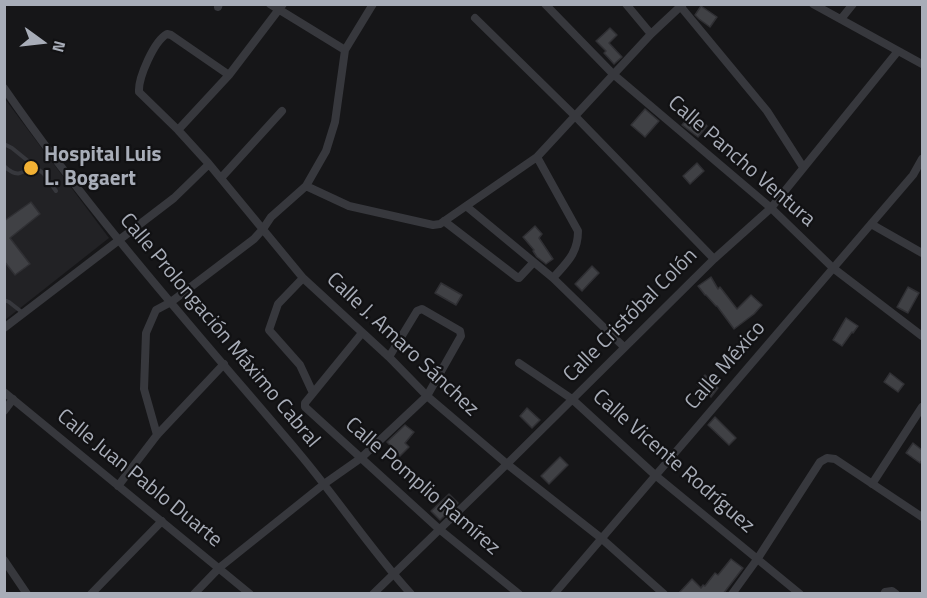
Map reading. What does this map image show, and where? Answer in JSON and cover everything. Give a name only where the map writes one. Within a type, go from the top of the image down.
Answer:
[{"type":"street","points":[[270,4],[281,7],[345,50]]},
{"type":"street","points":[[157,435],[144,389],[146,333],[156,310],[171,302],[254,239],[271,217],[306,186],[326,151],[333,131],[345,50],[373,4]]},
{"type":"street","name":"Calle Pancho Ventura","points":[[545,4],[613,74],[771,208],[833,268],[922,336]]},
{"type":"street","points":[[626,4],[651,34]]},
{"type":"street","points":[[813,4],[920,63],[922,53]]},
{"type":"street","points":[[841,19],[854,4]]},
{"type":"street","points":[[306,186],[350,206],[436,225],[537,158],[651,34],[682,6],[767,111],[803,166]]},
{"type":"street","points":[[178,130],[229,75],[281,7]]},
{"type":"street","points":[[475,18],[575,116],[714,259]]},
{"type":"street","name":"Calle J. Amaro Sánchez","points":[[229,75],[167,34],[162,37],[142,72],[138,88],[141,95],[209,164],[303,278],[427,396],[507,464],[601,538],[664,594]]},
{"type":"street","name":"Calle Cristóbal Colón","points":[[373,594],[714,259],[771,208],[898,51]]},
{"type":"street","name":"Calle Prolongación Máximo Cabral","points":[[4,88],[37,135],[118,240],[324,484],[411,594]]},
{"type":"street","points":[[221,178],[282,111]]},
{"type":"street","points":[[537,158],[578,231],[573,255],[553,278]]},
{"type":"street","name":"Calle México","points":[[554,594],[913,175],[922,159]]},
{"type":"street","points":[[4,328],[174,198],[209,164]]},
{"type":"street","points":[[913,175],[922,180]]},
{"type":"street","points":[[466,206],[553,278],[624,347]]},
{"type":"street","points":[[444,221],[518,278],[533,263]]},
{"type":"street","points":[[871,224],[922,253]]},
{"type":"street","points":[[303,278],[278,304],[269,330],[300,365],[313,393],[362,333]]},
{"type":"street","points":[[194,594],[219,568],[324,484],[361,458],[427,396],[461,336],[460,331],[423,309],[419,309],[388,357]]},
{"type":"street","name":"Calle Vicente Rodríguez","points":[[519,363],[572,399],[656,475],[800,594]]},
{"type":"street","points":[[118,486],[157,435],[224,364]]},
{"type":"street","name":"Calle Juan Pablo Duarte","points":[[4,392],[250,594]]},
{"type":"street","name":"Calle Pomplio Ramírez","points":[[313,393],[304,405],[439,529],[519,594]]},
{"type":"street","points":[[4,411],[13,399]]},
{"type":"street","points":[[872,484],[922,407]]},
{"type":"street","points":[[732,594],[820,462],[827,458],[835,459],[922,517]]},
{"type":"street","points":[[91,594],[162,521]]},
{"type":"street","points":[[4,560],[27,594]]},
{"type":"street","points":[[884,594],[892,591],[896,594]]},
{"type":"lane","points":[[4,144],[45,174],[56,191]]},
{"type":"lane","points":[[4,166],[12,173],[19,174],[34,165]]},
{"type":"lane","points":[[4,300],[23,314]]},
{"type":"shaded area","name":"Hospital Luis L. Bogaert","points":[[5,99],[109,238],[5,320]]},
{"type":"building","points":[[701,6],[717,17],[710,27],[695,15]]},
{"type":"building","points":[[610,28],[617,35],[609,43],[622,57],[614,64],[596,41]]},
{"type":"building","points":[[645,109],[659,121],[645,137],[631,125]]},
{"type":"building","points":[[693,112],[707,126],[698,137],[682,125]]},
{"type":"building","points":[[697,163],[704,171],[690,184],[683,176]]},
{"type":"building","points":[[31,202],[40,214],[10,238],[30,264],[15,275],[4,261],[4,221]]},
{"type":"building","points":[[535,226],[542,234],[539,238],[553,259],[546,264],[537,257],[523,237]]},
{"type":"building","points":[[592,266],[599,273],[582,291],[575,284]]},
{"type":"building","points":[[711,277],[718,289],[720,287],[737,309],[751,295],[762,305],[734,329],[698,286]]},
{"type":"building","points":[[441,283],[462,295],[456,305],[435,293]]},
{"type":"building","points":[[908,287],[919,293],[908,313],[897,307]]},
{"type":"building","points":[[846,318],[858,326],[842,346],[833,340]]},
{"type":"building","points":[[890,373],[904,384],[898,392],[884,382]]},
{"type":"building","points":[[705,375],[718,388],[711,397],[697,384]]},
{"type":"building","points":[[527,408],[540,420],[532,428],[520,416]]},
{"type":"building","points":[[715,417],[736,438],[729,445],[708,425]]},
{"type":"building","points":[[405,425],[414,432],[405,443],[409,447],[400,456],[387,442]]},
{"type":"building","points":[[913,443],[922,450],[920,463],[906,453]]},
{"type":"building","points":[[560,457],[568,465],[549,484],[541,476]]},
{"type":"building","points":[[449,494],[458,503],[440,520],[431,511]]},
{"type":"building","points":[[731,559],[743,568],[723,594],[678,594],[692,579],[701,588],[705,586],[715,573],[718,575]]},
{"type":"place","name":"Hospital Luis L. Bogaert","points":[[31,168]]}]
